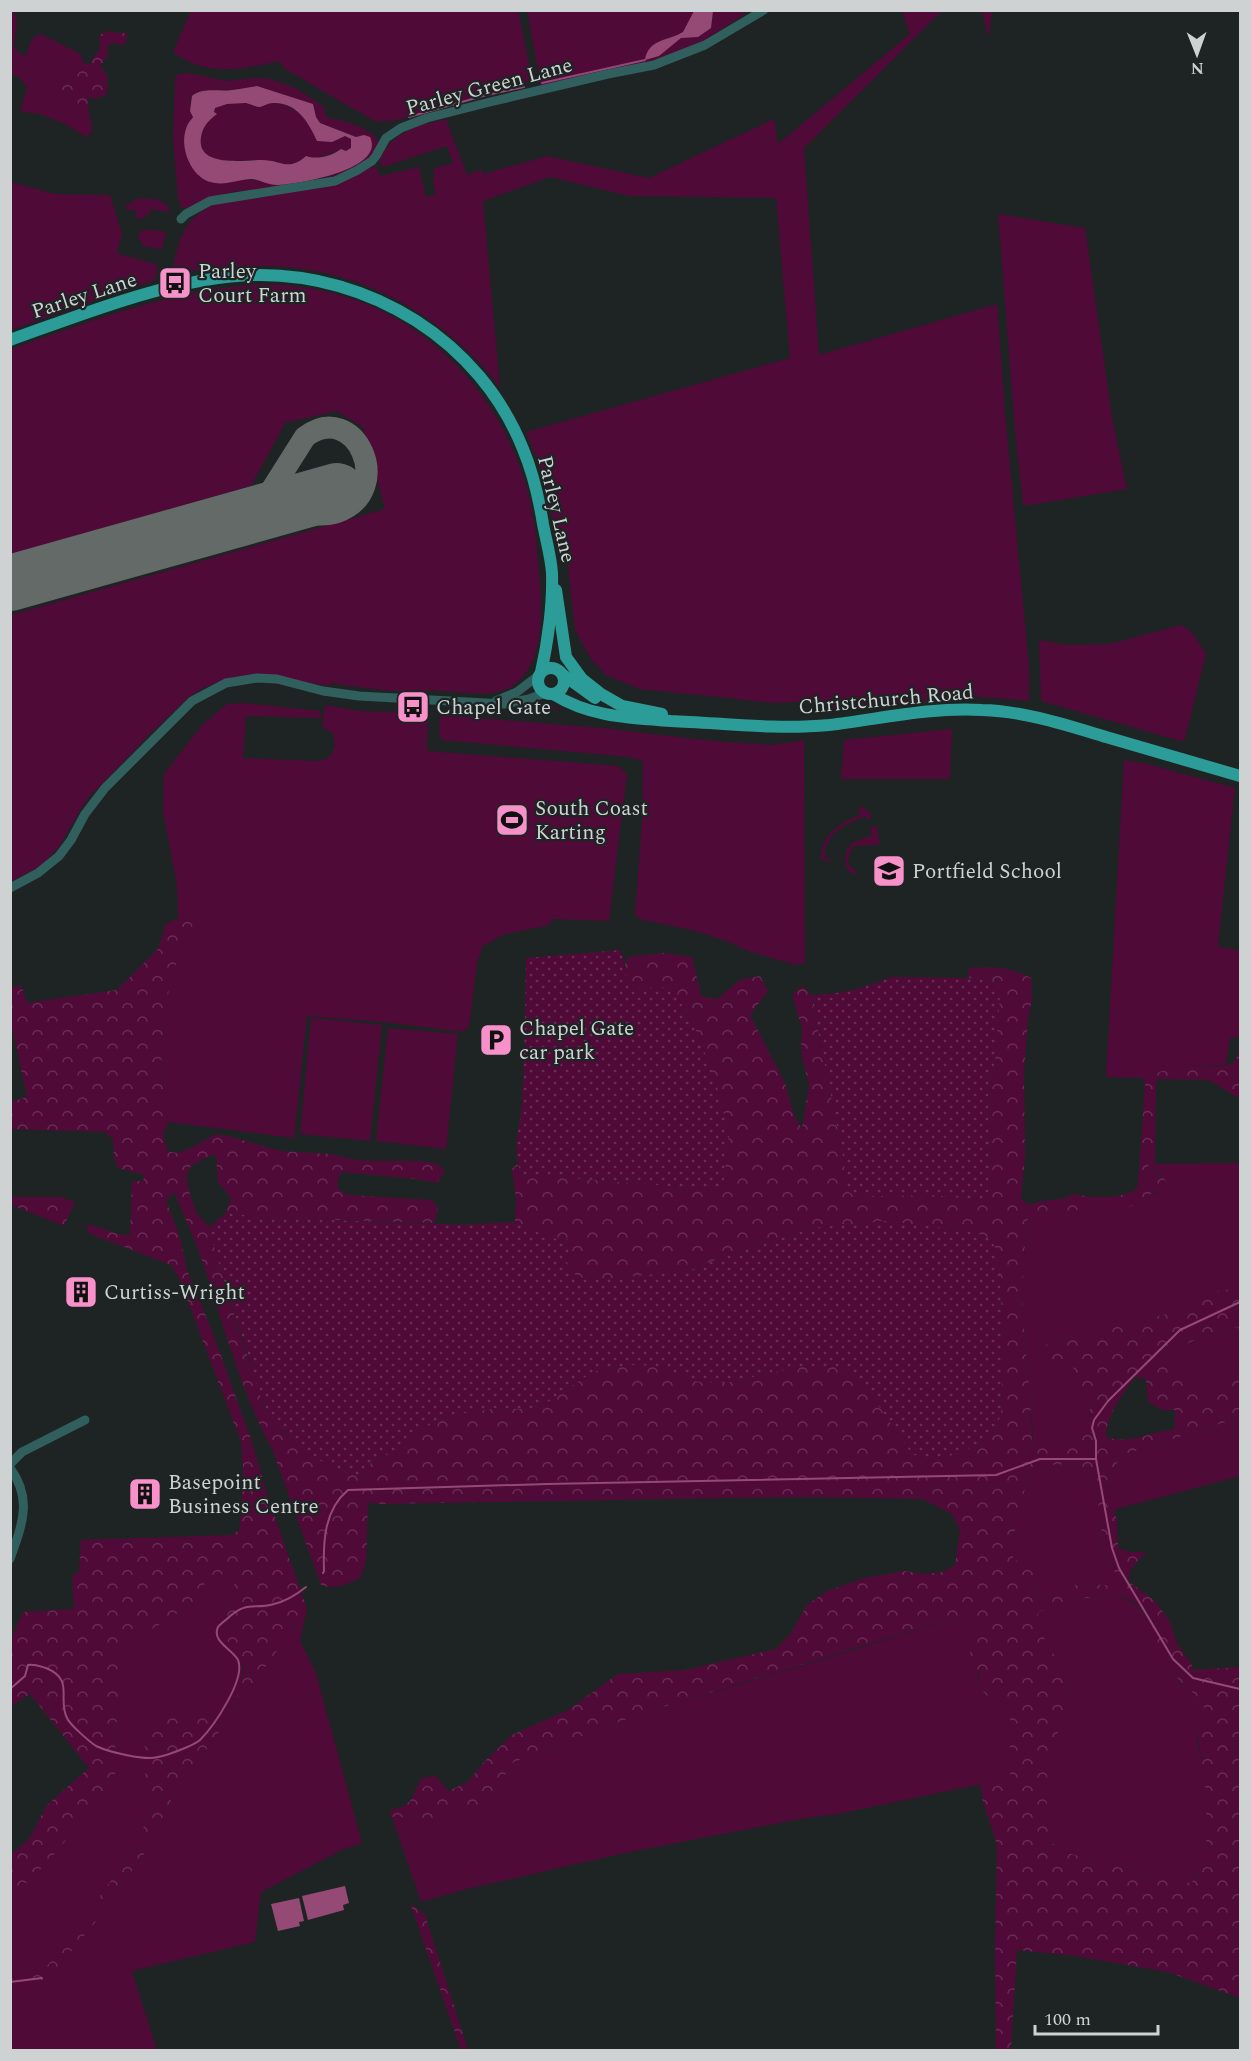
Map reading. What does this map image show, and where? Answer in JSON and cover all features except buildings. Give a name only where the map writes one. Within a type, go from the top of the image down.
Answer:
[{"type":"main road","name":"Parley Lane","points":[[10,340],[164,289],[224,277],[255,275],[295,277],[339,285],[392,306],[433,332],[467,363],[498,400],[523,449],[539,503],[552,572],[546,646],[540,673]]},
{"type":"main road","points":[[552,572],[566,657],[582,679],[601,694],[622,706],[669,715],[689,722]]},
{"type":"main road","name":"Parley Lane","points":[[551,596],[561,673]]},
{"type":"main road","points":[[552,668],[561,673],[564,678],[563,687],[549,694],[538,686],[540,673],[544,669],[552,668]]},
{"type":"main road","name":"Christchurch Road","points":[[561,673],[590,696],[614,708],[670,721]]},
{"type":"main road","name":"Christchurch Road","points":[[549,694],[569,703],[614,717],[778,727],[827,725],[938,710],[982,710],[1031,717],[1240,776]]},
{"type":"street","name":"Parley Green Lane","points":[[182,219],[186,214],[210,201],[334,181],[356,171],[372,160],[386,138],[401,128],[427,118],[654,65],[705,45],[764,10]]},
{"type":"street","points":[[491,702],[517,692],[540,673]]},
{"type":"street","points":[[10,888],[43,870],[59,856],[105,788],[192,701],[213,688],[240,680],[257,678],[277,679],[323,691],[359,696],[512,703],[549,694]]},
{"type":"street","points":[[10,1559],[21,1528],[23,1502],[20,1481],[10,1466],[22,1452],[85,1420]]},
{"type":"green space","points":[[518,10],[530,68],[528,81],[398,120],[376,122],[285,69],[279,61],[237,69],[211,68],[185,60],[173,52],[191,11]]},
{"type":"green space","points":[[742,10],[744,15],[701,42],[651,62],[540,87],[527,11]]},
{"type":"green space","points":[[10,11],[14,11],[17,21],[14,48],[25,57],[32,39],[41,34],[81,54],[83,63],[73,79],[57,81],[85,114],[88,110],[92,126],[91,133],[86,137],[65,124],[40,114],[22,112],[27,88],[21,79],[11,73]]},
{"type":"green space","points":[[902,11],[992,11],[989,38],[982,12],[941,12],[804,148],[819,355],[997,304],[1029,666],[1029,701],[971,696],[837,710],[818,701],[774,703],[640,689],[606,675],[591,659],[575,630],[567,558],[560,549],[538,462],[526,432],[790,358],[776,198],[630,196],[550,177],[483,201],[500,387],[459,343],[435,324],[410,307],[355,282],[326,273],[265,266],[172,272],[184,231],[197,215],[217,203],[359,172],[376,166],[380,176],[419,167],[426,197],[436,194],[432,179],[435,178],[433,169],[453,163],[447,146],[383,167],[379,162],[390,143],[398,137],[416,127],[446,119],[467,175],[481,169],[483,174],[547,156],[649,178],[774,119],[778,144],[910,34]]},
{"type":"green space","points":[[109,31],[131,34],[128,34],[124,45],[112,43],[107,47],[108,55],[100,67],[107,74],[106,95],[94,99],[90,97],[87,99],[89,107],[87,112],[77,113],[73,109],[74,100],[60,94],[56,81],[73,79],[83,63],[90,64],[100,48],[101,34]]},
{"type":"green space","points":[[189,73],[225,81],[271,79],[296,88],[323,106],[327,118],[348,122],[370,132],[379,142],[371,158],[332,179],[257,191],[236,191],[189,209],[182,208],[178,199],[173,137],[175,78],[179,74]],"holes":[[[257,86],[313,104],[320,123],[356,137],[362,135],[367,155],[337,173],[303,182],[276,185],[256,180],[238,180],[215,183],[184,140],[186,128],[193,116],[190,99],[195,93]]]},
{"type":"green space","points":[[246,103],[259,107],[272,103],[285,105],[343,137],[352,139],[351,148],[320,157],[305,156],[300,161],[289,164],[267,160],[222,160],[206,153],[201,147],[201,137],[206,124],[216,115],[215,108],[227,104]]},
{"type":"green space","points":[[10,182],[56,194],[110,195],[122,234],[117,253],[158,265],[155,280],[11,330]]},
{"type":"green space","points":[[136,199],[160,201],[170,210],[167,212],[150,209],[149,216],[144,215],[143,219],[136,218],[137,211],[127,210],[125,207]]},
{"type":"green space","points":[[998,214],[1085,228],[1113,423],[1127,489],[1023,505]]},
{"type":"green space","points":[[148,229],[166,232],[162,249],[142,246],[142,241],[138,240],[139,232]]},
{"type":"green space","points":[[262,284],[323,291],[375,308],[405,323],[432,343],[478,390],[497,418],[512,448],[531,504],[541,597],[539,640],[530,666],[522,678],[511,687],[487,693],[398,691],[330,683],[329,686],[259,674],[233,677],[203,688],[190,696],[150,734],[89,797],[59,847],[39,867],[11,881],[11,615],[385,509],[363,427],[336,411],[285,423],[251,486],[11,554],[11,349],[134,307],[197,292]]},
{"type":"green space","points":[[1181,625],[1192,632],[1206,654],[1184,742],[1041,701],[1039,640],[1066,645],[1110,644]]},
{"type":"green space","points":[[245,703],[320,711],[322,718],[246,716],[243,758],[318,761],[329,758],[335,746],[333,733],[322,727],[325,705],[359,711],[428,713],[427,751],[618,766],[627,774],[609,921],[551,919],[550,925],[505,934],[483,946],[477,963],[469,1027],[463,1032],[307,1016],[294,1138],[168,1122],[161,1066],[165,1005],[179,947],[177,886],[163,811],[164,774],[202,725],[227,704]]},
{"type":"green space","points":[[541,703],[563,709],[515,707]]},
{"type":"green space","points":[[440,715],[772,745],[804,740],[805,963],[796,965],[751,952],[692,930],[643,920],[635,916],[642,820],[643,761],[629,757],[442,740],[439,733]]},
{"type":"green space","points":[[952,729],[950,779],[841,779],[844,740]]},
{"type":"green space","points":[[1124,760],[1235,788],[1218,946],[1240,951],[1240,1037],[1230,1038],[1226,1065],[1162,1071],[1143,1078],[1106,1077]]},
{"type":"green space","points":[[861,806],[871,814],[868,821],[866,816],[838,831],[828,842],[826,849],[825,858],[831,859],[829,862],[821,859],[821,851],[827,837],[839,826],[860,815],[858,808]]},
{"type":"green space","points":[[877,827],[880,841],[878,845],[854,846],[850,853],[848,860],[850,866],[857,872],[856,875],[848,871],[845,863],[846,852],[852,843],[872,835],[870,828]]},
{"type":"green space","points":[[174,920],[191,922],[193,928],[184,933],[165,1006],[161,1066],[168,1122],[163,1136],[168,1151],[176,1153],[189,1149],[216,1134],[280,1151],[330,1154],[371,1161],[420,1161],[438,1164],[445,1171],[437,1183],[342,1172],[338,1178],[338,1189],[348,1195],[432,1200],[438,1208],[435,1223],[273,1218],[226,1213],[231,1198],[218,1182],[216,1155],[209,1156],[191,1166],[186,1176],[198,1215],[209,1227],[229,1299],[264,1406],[285,1434],[309,1452],[337,1470],[358,1475],[374,1460],[406,1447],[413,1434],[446,1416],[498,1408],[528,1409],[548,1402],[594,1371],[633,1365],[656,1366],[726,1383],[803,1366],[834,1366],[853,1374],[943,1458],[962,1452],[988,1438],[1001,1416],[1003,1342],[1000,1278],[984,1235],[886,1221],[812,1228],[725,1256],[689,1271],[594,1280],[578,1277],[566,1267],[569,1240],[550,1238],[515,1222],[516,1199],[512,1169],[517,1164],[522,1174],[706,1189],[695,1028],[673,989],[659,987],[629,989],[624,969],[627,957],[664,953],[692,957],[701,996],[717,999],[740,980],[760,976],[768,991],[750,1015],[785,1083],[794,1115],[802,1129],[809,1085],[801,1053],[802,1028],[792,995],[802,986],[811,995],[843,1156],[846,1183],[850,1193],[867,1196],[935,1195],[988,1201],[990,1172],[988,1090],[995,1060],[996,982],[969,978],[968,968],[1001,968],[1031,978],[1032,999],[1024,1071],[1025,1157],[1021,1199],[1029,1205],[1074,1194],[1113,1197],[1133,1192],[1138,1186],[1145,1084],[1143,1078],[1162,1071],[1189,1067],[1228,1066],[1236,1060],[1240,1045],[1240,1099],[1209,1080],[1156,1079],[1155,1164],[1149,1164],[1148,1167],[1163,1177],[1167,1188],[1148,1195],[1141,1203],[1128,1207],[1099,1205],[1067,1213],[1028,1217],[1023,1314],[1032,1448],[1070,1438],[1081,1430],[1083,1417],[1089,1413],[1092,1404],[1078,1382],[1071,1357],[1062,1360],[1042,1359],[1041,1346],[1190,1308],[1196,1294],[1240,1288],[1240,1428],[1232,1420],[1126,1454],[1118,1461],[1105,1484],[1117,1520],[1118,1548],[1130,1552],[1146,1552],[1131,1569],[1128,1581],[1155,1601],[1170,1622],[1177,1643],[1193,1670],[1240,1667],[1240,1998],[1168,1972],[1075,1956],[1017,1950],[1011,2050],[996,2050],[997,1845],[983,1802],[980,1784],[1010,1778],[1010,1705],[989,1698],[979,1687],[979,1673],[968,1663],[974,1630],[967,1614],[640,1714],[512,1763],[499,1785],[478,1805],[434,1818],[392,1817],[389,1811],[408,1803],[422,1778],[436,1776],[448,1791],[468,1782],[484,1762],[512,1735],[568,1710],[618,1674],[685,1670],[776,1649],[791,1633],[807,1605],[827,1591],[865,1578],[904,1571],[926,1574],[943,1572],[955,1565],[960,1530],[951,1513],[922,1499],[802,1497],[375,1504],[372,1502],[368,1504],[366,1562],[360,1578],[336,1587],[321,1585],[272,1449],[241,1380],[202,1260],[174,1192],[166,1201],[180,1237],[187,1270],[212,1331],[252,1442],[267,1494],[307,1609],[171,1799],[167,1817],[144,1854],[94,1924],[45,1983],[11,1987],[11,1978],[40,1973],[59,1953],[137,1844],[147,1818],[162,1797],[149,1790],[144,1777],[151,1759],[143,1757],[151,1719],[198,1711],[215,1729],[234,1702],[244,1672],[240,1650],[230,1646],[224,1633],[236,1577],[215,1573],[203,1586],[192,1604],[120,1649],[122,1691],[114,1732],[116,1752],[119,1755],[118,1770],[81,1822],[47,1863],[11,1894],[10,1855],[29,1839],[47,1805],[89,1768],[30,1694],[11,1706],[11,1638],[23,1612],[74,1609],[72,1577],[79,1571],[81,1540],[232,1535],[240,1529],[243,1469],[241,1442],[179,1278],[171,1265],[90,1234],[86,1227],[87,1225],[93,1226],[130,1235],[132,1181],[143,1181],[145,1175],[118,1168],[114,1158],[113,1139],[105,1132],[11,1129],[11,1102],[27,1097],[11,1023],[11,988],[21,985],[27,1003],[117,990],[158,949],[166,924]],"holes":[[[1238,1327],[1239,1369],[1227,1385],[1193,1388],[1168,1365],[1165,1354],[1210,1333]],[[1135,1377],[1146,1379],[1148,1402],[1162,1410],[1175,1410],[1174,1430],[1133,1439],[1106,1437],[1112,1413]],[[1075,1464],[1088,1469],[1095,1477],[1104,1551],[1114,1568],[1114,1580],[1108,1585],[1077,1584],[1057,1595],[1038,1599],[1034,1573],[1013,1558],[1015,1530],[1028,1476],[1047,1465]],[[1111,1595],[1123,1597],[1135,1603],[1148,1615],[1164,1662],[1179,1680],[1203,1702],[1204,1708],[1197,1732],[1205,1781],[1207,1838],[1198,1874],[1191,1883],[1154,1877],[1064,1852],[1049,1841],[1046,1787],[1048,1770],[1072,1676],[1045,1639],[1038,1612],[1077,1599]]]},
{"type":"green space","points":[[621,950],[629,989],[659,987],[673,989],[695,1028],[715,1079],[729,1135],[723,1187],[706,1189],[522,1174],[516,1148],[523,1083],[526,958]]},
{"type":"green space","points":[[891,977],[969,978],[996,982],[1000,995],[995,1060],[988,1090],[990,1172],[988,1201],[935,1195],[867,1196],[850,1193],[846,1183],[843,1156],[811,995],[852,990]]},
{"type":"green space","points":[[311,1018],[382,1025],[370,1141],[300,1134]]},
{"type":"green space","points":[[388,1028],[458,1034],[446,1149],[376,1141]]},
{"type":"green space","points":[[1240,1163],[1240,1288],[1190,1308],[1041,1346],[1071,1357],[1078,1382],[1092,1404],[1089,1413],[1083,1417],[1081,1430],[1070,1438],[1032,1448],[1023,1313],[1023,1265],[1028,1217],[1099,1205],[1128,1207],[1141,1203],[1148,1195],[1159,1192],[1162,1174],[1148,1167],[1149,1164]]},
{"type":"green space","points":[[10,1197],[61,1197],[75,1202],[64,1226],[11,1205]]},
{"type":"green space","points":[[226,1213],[273,1218],[463,1225],[515,1222],[550,1238],[570,1240],[566,1267],[578,1277],[594,1280],[689,1271],[725,1256],[812,1228],[886,1221],[985,1235],[995,1246],[1000,1278],[1003,1342],[1001,1416],[988,1438],[962,1452],[943,1458],[926,1459],[912,1454],[865,1386],[853,1374],[834,1366],[803,1366],[726,1383],[698,1382],[656,1366],[633,1365],[594,1371],[548,1402],[528,1409],[498,1408],[446,1416],[413,1434],[406,1447],[374,1460],[358,1475],[345,1472],[318,1459],[292,1439],[272,1417],[262,1400],[209,1227]]},
{"type":"green space","points":[[1238,1327],[1239,1369],[1227,1385],[1193,1388],[1168,1365],[1165,1354],[1210,1333]]},
{"type":"green space","points":[[1232,1420],[1240,1428],[1240,1476],[1113,1510],[1105,1484],[1118,1461],[1126,1454]]},
{"type":"green space","points":[[1075,1464],[1088,1469],[1095,1477],[1104,1551],[1113,1564],[1114,1580],[1108,1585],[1077,1584],[1057,1595],[1038,1599],[1037,1588],[1013,1558],[1015,1530],[1028,1476],[1046,1465]]},
{"type":"green space","points":[[215,1572],[236,1577],[225,1629],[243,1657],[243,1685],[236,1699],[215,1729],[143,1757],[152,1759],[144,1777],[162,1796],[147,1818],[137,1844],[59,1953],[40,1973],[11,1978],[11,1894],[23,1886],[81,1822],[118,1770],[114,1732],[119,1714],[120,1649],[192,1604]]},
{"type":"green space","points":[[1111,1595],[1138,1607],[1146,1616],[1178,1679],[1200,1698],[1204,1705],[1197,1736],[1206,1785],[1208,1814],[1206,1845],[1198,1872],[1191,1883],[1154,1877],[1064,1852],[1049,1841],[1046,1787],[1048,1770],[1072,1676],[1049,1647],[1041,1631],[1038,1611],[1077,1599]]},
{"type":"green space","points":[[307,1609],[300,1641],[316,1673],[362,1843],[342,1850],[261,1892],[255,1942],[132,1971],[157,2050],[11,2050],[10,1987],[45,1982],[94,1924],[144,1854],[167,1817],[171,1799]]},
{"type":"green space","points":[[967,1614],[974,1630],[979,1687],[989,1698],[1010,1705],[1010,1778],[843,1813],[800,1819],[625,1853],[467,1889],[421,1902],[392,1817],[434,1818],[499,1785],[512,1763],[640,1714]]},
{"type":"green space","points":[[410,1903],[425,1915],[468,2050],[461,2050]]},
{"type":"shaded area","points":[[694,11],[713,11],[711,28],[698,37],[681,38],[659,56],[645,60],[654,44],[683,32]]},
{"type":"shaded area","points":[[257,86],[313,104],[320,123],[356,137],[364,135],[370,137],[371,148],[365,158],[338,173],[303,182],[275,185],[252,179],[224,183],[207,181],[194,170],[184,145],[187,127],[193,117],[190,111],[192,96],[206,91]],"holes":[[[246,103],[260,107],[269,103],[289,106],[306,121],[317,141],[332,142],[345,136],[351,139],[351,148],[346,151],[341,149],[324,157],[306,156],[300,161],[289,164],[269,160],[223,160],[206,154],[201,147],[201,137],[206,124],[217,114],[214,112],[215,108],[227,104]]]},
{"type":"shaded area","points":[[345,1886],[349,1903],[343,1905],[344,1910],[308,1920],[302,1896]]},
{"type":"shaded area","points":[[299,1898],[304,1921],[299,1922],[300,1926],[278,1931],[271,1904]]},
{"type":"waterway","points":[[542,83],[645,60]]},
{"type":"waterway","points":[[409,117],[524,87]]},
{"type":"waterway","points":[[323,1573],[325,1538],[330,1517],[334,1507],[348,1490],[996,1475],[1040,1459],[1096,1459],[1096,1441],[1092,1428],[1094,1420],[1108,1401],[1180,1330],[1240,1302]]},
{"type":"waterway","points":[[1096,1459],[1112,1548],[1119,1568],[1173,1659],[1193,1678],[1240,1689]]},
{"type":"waterway","points":[[10,1689],[25,1676],[28,1665],[46,1668],[55,1673],[63,1684],[64,1711],[67,1718],[96,1746],[145,1758],[174,1752],[200,1740],[220,1714],[237,1679],[238,1660],[217,1637],[218,1627],[241,1609],[279,1603],[306,1587]]},
{"type":"waterway","points":[[10,1982],[42,1978]]},
{"type":"taxiway","points":[[248,515],[262,505],[305,437],[323,428],[340,429],[353,438],[362,452],[366,469],[364,486],[355,501],[330,514],[259,512]]},
{"type":"runway","points":[[10,583],[337,491]]},
{"type":"place","name":"Parley Court Farm","points":[[175,283]]},
{"type":"place","name":"Chapel Gate","points":[[413,707]]},
{"type":"place","name":"South Coast Karting","points":[[512,820]]},
{"type":"place","name":"Portfield School","points":[[889,871]]},
{"type":"place","name":"Chapel Gate car park","points":[[496,1040]]},
{"type":"place","name":"Curtiss-Wright","points":[[81,1292]]},
{"type":"place","name":"Basepoint Business Centre","points":[[145,1494]]}]
